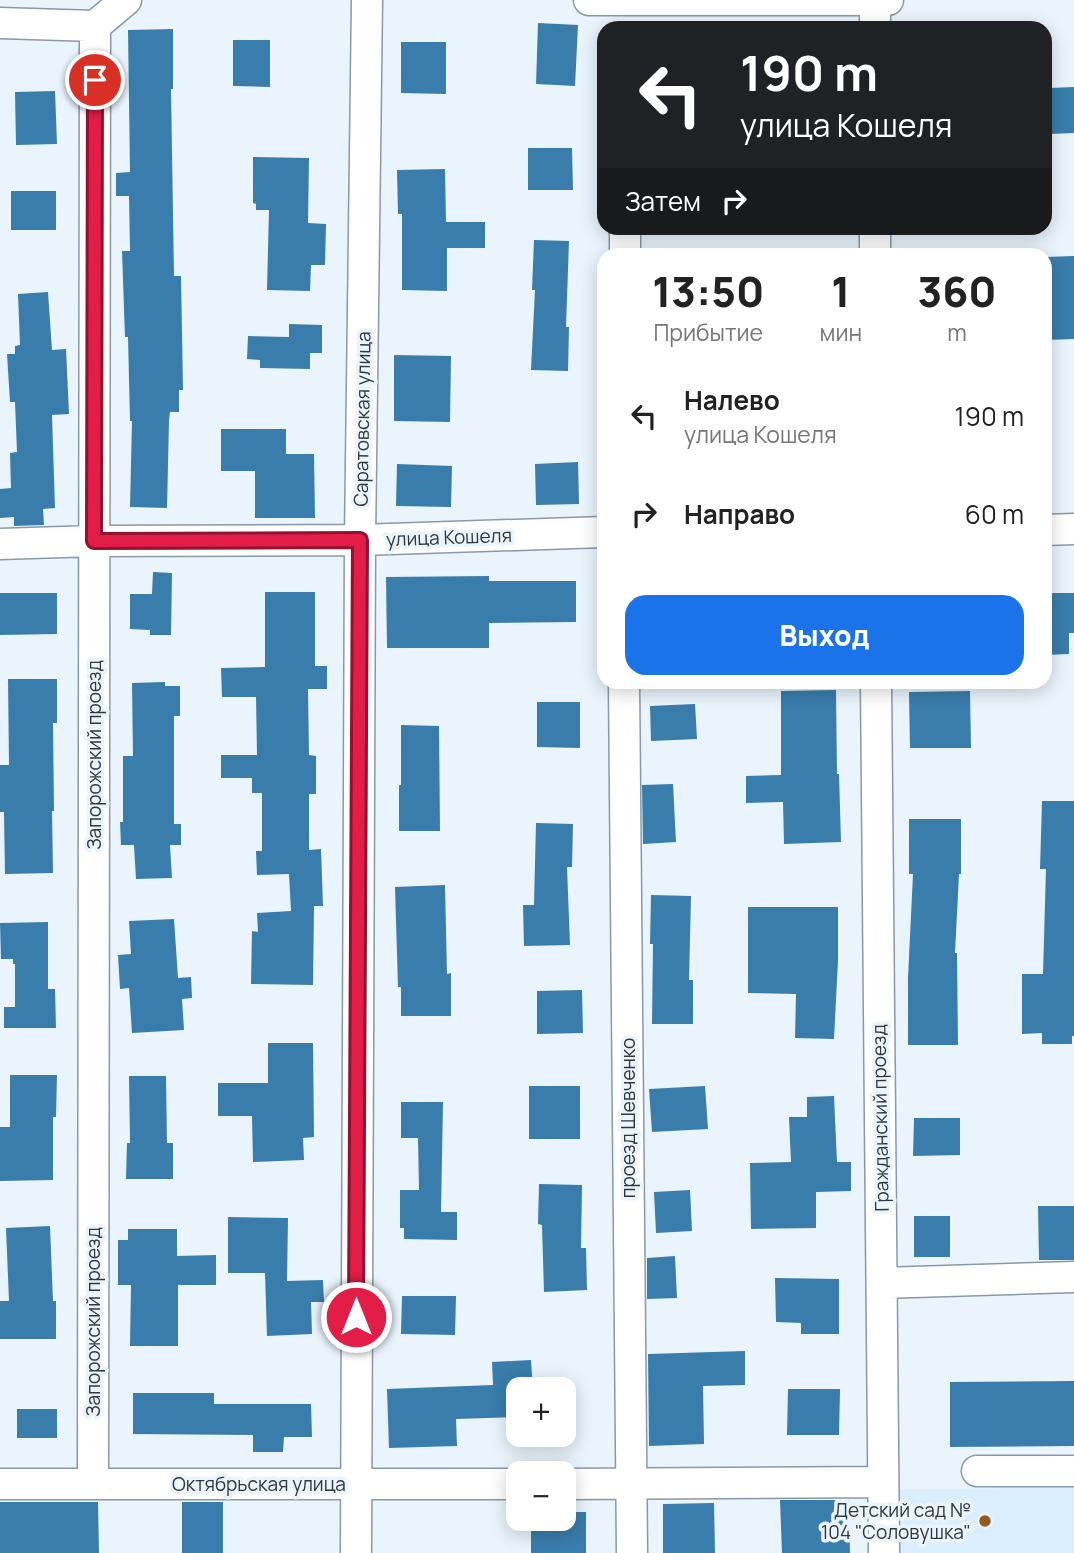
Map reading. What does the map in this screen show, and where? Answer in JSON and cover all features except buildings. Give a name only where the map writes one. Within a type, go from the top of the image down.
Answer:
[{"type":"street","points":[[0,23],[95,26],[126,0]]},
{"type":"street","name":"Саратовская улица","points":[[356,1553],[360,540],[367,0]]},
{"type":"street","points":[[589,0],[888,0]]},
{"type":"street","points":[[627,1],[627,21]]},
{"type":"street","points":[[875,21],[876,1]]},
{"type":"street","name":"Запорожский проезд","points":[[93,1484],[95,26]]},
{"type":"street","points":[[1052,530],[1074,529]]},
{"type":"street","name":"улица Кошеля","points":[[0,544],[360,540],[597,532]]},
{"type":"street","name":"проезд Шевченко","points":[[624,689],[632,1553]]},
{"type":"street","name":"Гражданский проезд","points":[[876,689],[884,1553]]},
{"type":"street","points":[[882,1283],[1074,1277]]},
{"type":"street","points":[[977,1471],[1074,1471]]},
{"type":"street","points":[[576,1484],[883,1482]]},
{"type":"street","name":"Октябрьская улица","points":[[0,1484],[506,1484]]},
{"type":"shaded area","name":"Детский сад № 104 \"Соловушка\"","points":[[1074,1488],[1074,1553],[897,1553],[896,1489]]},
{"type":"place","name":"Детский сад № 104 \"Соловушка\"","points":[[985,1521]]},
{"type":"route","points":[[95,80],[94,541],[360,540],[356,1317]]}]
